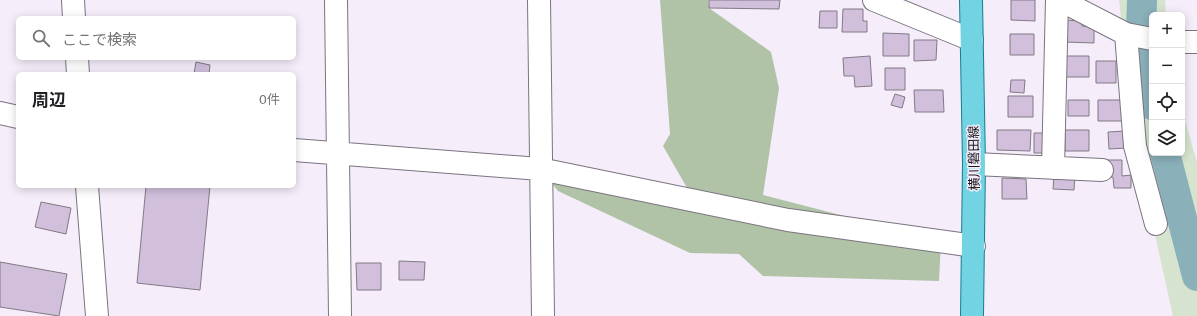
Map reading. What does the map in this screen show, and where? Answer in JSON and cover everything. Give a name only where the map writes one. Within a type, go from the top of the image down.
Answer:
[{"type":"main road","name":"横川磐田線","points":[[971,0],[974,164],[972,316]]},
{"type":"street","points":[[73,0],[74,16]]},
{"type":"street","points":[[336,0],[340,316]]},
{"type":"street","points":[[539,0],[543,316]]},
{"type":"street","points":[[874,0],[972,40]]},
{"type":"street","points":[[1053,168],[1057,0]]},
{"type":"street","points":[[1060,0],[1126,34],[1149,38]]},
{"type":"street","points":[[1126,34],[1135,146],[1156,224]]},
{"type":"street","points":[[1185,42],[1197,42]]},
{"type":"street","points":[[77,60],[78,72]]},
{"type":"street","points":[[0,113],[16,117]]},
{"type":"street","points":[[296,150],[540,169],[788,220],[974,246]]},
{"type":"street","points":[[974,164],[1102,170]]},
{"type":"street","points":[[87,188],[97,316]]},
{"type":"green space","points":[[660,0],[708,0],[709,8],[771,52],[779,88],[763,195],[941,241],[939,281],[763,276],[739,254],[690,253],[558,191],[540,169],[694,200],[663,146],[670,134]]},
{"type":"green space","points":[[1119,0],[1165,0],[1166,12],[1149,12],[1149,156],[1185,156],[1185,120],[1197,162],[1197,316],[1173,316],[1134,140]]},
{"type":"building","points":[[709,0],[780,0],[779,9],[709,8]]},
{"type":"building","points":[[1011,0],[1035,0],[1035,21],[1011,20]]},
{"type":"building","points":[[843,9],[863,9],[863,21],[867,21],[867,32],[842,32]]},
{"type":"building","points":[[820,11],[837,11],[837,28],[819,28]]},
{"type":"building","points":[[1065,20],[1082,21],[1082,26],[1094,27],[1094,43],[1065,42]]},
{"type":"building","points":[[883,33],[909,34],[909,56],[883,56]]},
{"type":"building","points":[[1010,34],[1034,34],[1034,55],[1010,55]]},
{"type":"building","points":[[914,40],[937,40],[936,60],[914,61]]},
{"type":"building","points":[[870,56],[872,86],[855,87],[854,76],[844,76],[843,58]]},
{"type":"building","points":[[1064,56],[1089,56],[1089,77],[1064,77]]},
{"type":"building","points":[[1096,61],[1116,61],[1116,83],[1096,83]]},
{"type":"building","points":[[196,62],[210,65],[209,72],[194,72]]},
{"type":"building","points":[[885,68],[905,68],[905,90],[885,90]]},
{"type":"building","points":[[1011,80],[1025,80],[1024,93],[1010,92]]},
{"type":"building","points":[[914,90],[943,90],[944,112],[915,112]]},
{"type":"building","points":[[895,94],[905,97],[902,108],[891,105]]},
{"type":"building","points":[[1008,96],[1033,96],[1033,117],[1008,117]]},
{"type":"building","points":[[1068,100],[1089,100],[1089,116],[1068,116]]},
{"type":"building","points":[[1098,100],[1123,100],[1122,121],[1098,121]]},
{"type":"building","points":[[997,130],[1031,130],[1030,151],[997,150]]},
{"type":"building","points":[[1065,130],[1089,130],[1089,151],[1065,151]]},
{"type":"building","points":[[1125,131],[1126,148],[1109,149],[1108,132]]},
{"type":"building","points":[[1034,133],[1047,133],[1047,153],[1034,153]]},
{"type":"building","points":[[1105,160],[1122,160],[1122,176],[1131,175],[1131,188],[1114,188],[1113,177],[1105,177]]},
{"type":"building","points":[[1054,176],[1075,176],[1074,190],[1053,189]]},
{"type":"building","points":[[1002,178],[1026,179],[1027,199],[1002,199]]},
{"type":"building","points":[[146,188],[210,188],[200,290],[137,283]]},
{"type":"building","points":[[41,202],[71,208],[66,234],[35,227]]},
{"type":"building","points":[[399,261],[425,262],[424,280],[399,280]]},
{"type":"building","points":[[0,262],[67,274],[59,316],[0,307]]},
{"type":"building","points":[[356,263],[381,263],[381,290],[357,290]]},
{"type":"waterway","points":[[1142,0],[1140,61],[1149,94]]},
{"type":"waterway","points":[[1166,156],[1197,276]]}]
